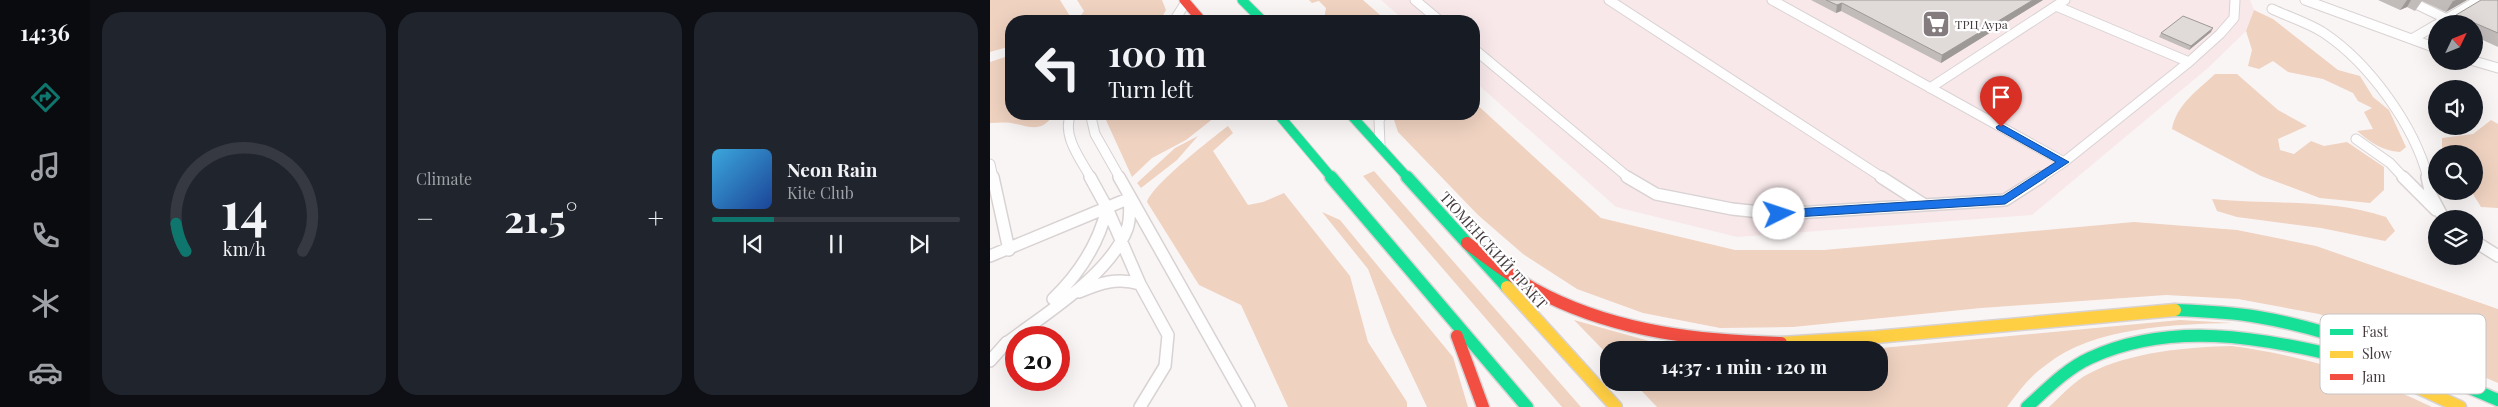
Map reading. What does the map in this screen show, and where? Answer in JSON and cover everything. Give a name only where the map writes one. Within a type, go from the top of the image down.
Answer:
[{"type":"main road","points":[[1242,0],[1256,15]]},
{"type":"main road","points":[[1185,1],[1197,15]]},
{"type":"main road","points":[[1283,120],[1527,407]]},
{"type":"main road","name":"ТЮМЕНСКИЙ ТРАКТ","points":[[1356,120],[1616,407]]},
{"type":"main road","points":[[1467,243],[1512,276],[1575,309],[1610,321],[1672,336],[1724,343],[1785,344],[2154,310],[2211,310],[2258,315],[2320,331]]},
{"type":"main road","points":[[1451,318],[1483,407]]},
{"type":"main road","points":[[2027,407],[2054,381],[2087,360],[2129,344],[2178,336],[2206,335],[2260,339],[2320,350]]},
{"type":"main road","points":[[2431,394],[2460,407]]},
{"type":"main road","points":[[2483,394],[2498,400]]},
{"type":"lane","points":[[1415,0],[1433,15]]},
{"type":"lane","points":[[1609,0],[1923,204]]},
{"type":"lane","points":[[1772,0],[2064,162]]},
{"type":"lane","points":[[1930,88],[2065,0]]},
{"type":"lane","points":[[1480,56],[1630,179],[1656,194],[1732,208],[1779,214],[2005,200],[2064,162],[2189,62],[2234,18],[2235,0]]},
{"type":"lane","points":[[2305,0],[2428,45]]},
{"type":"lane","points":[[2452,15],[2479,0]]},
{"type":"lane","points":[[1177,15],[1185,1]]},
{"type":"lane","points":[[2416,4],[2440,15]]},
{"type":"lane","points":[[2056,6],[2189,62]]},
{"type":"lane","points":[[2272,9],[2323,32],[2335,41],[2381,88],[2407,127],[2427,175],[2431,195],[2439,210]]},
{"type":"lane","points":[[2412,39],[2428,29]]},
{"type":"lane","points":[[2483,64],[2498,68]]},
{"type":"lane","points":[[1068,120],[1068,134],[1107,208],[1120,242],[1140,284],[1168,335],[1165,366],[1140,407]]},
{"type":"lane","points":[[1092,120],[1095,134],[1248,407]]},
{"type":"lane","points":[[1379,120],[1380,146]]},
{"type":"lane","points":[[2356,139],[2390,163],[2436,210]]},
{"type":"lane","points":[[990,164],[1008,250]]},
{"type":"lane","points":[[990,256],[1130,198]]},
{"type":"lane","points":[[1004,346],[1090,279],[1120,242],[1128,228],[1130,198]]},
{"type":"lane","points":[[990,361],[1060,292],[1087,260],[1102,231],[1107,208]]},
{"type":"lane","points":[[2483,247],[2498,256]]},
{"type":"lane","points":[[1062,299],[1107,282],[1125,278],[1140,284]]},
{"type":"shaded area","points":[[990,0],[1060,0],[1069,15],[1005,15],[1005,48],[990,52]]},
{"type":"shaded area","points":[[1077,0],[1162,0],[1166,10],[1163,15],[1081,15],[1084,11]]},
{"type":"shaded area","points":[[1309,0],[1363,0],[1380,15],[1325,15],[1326,8],[1319,1],[1312,3]]},
{"type":"shaded area","name":"ТРЦ Аура","points":[[1381,0],[2250,0],[2254,10],[2246,31],[2208,68],[2032,215],[1737,237],[1616,207],[1480,86],[1480,15],[1398,15]]},
{"type":"shaded area","points":[[2254,10],[2273,19],[2338,70],[2360,76],[2373,97],[2389,110],[2406,147],[2400,152],[2388,150],[2372,142],[2357,131],[2373,129],[2364,112],[2372,108],[2358,101],[2353,93],[2323,79],[2288,72],[2273,61],[2259,69],[2248,66],[2252,50],[2246,31]]},
{"type":"shaded area","points":[[1005,57],[1005,120],[1049,120],[1035,127],[1008,123],[990,123],[990,62]]},
{"type":"shaded area","points":[[2215,74],[2237,74],[2278,110],[2307,126],[2278,139],[2280,150],[2294,154],[2311,141],[2324,146],[2347,142],[2384,167],[2384,190],[2370,203],[2320,198],[2261,176],[2172,129],[2174,120],[2183,105]]},
{"type":"shaded area","points":[[1480,107],[1601,218],[1735,250],[1824,250],[2134,222],[2237,230],[2316,246],[2498,309],[2498,383],[2486,378],[2486,314],[2320,314],[2238,299],[2166,295],[1981,308],[1793,327],[1720,328],[1643,313],[1577,289],[1523,254],[1478,215],[1398,132],[1394,120],[1480,120]]},
{"type":"shaded area","points":[[1106,120],[1211,120],[1186,140],[1152,158],[1132,177]]},
{"type":"shaded area","points":[[2491,120],[2498,124],[2498,208],[2481,207],[2477,200],[2483,200],[2483,145],[2442,145],[2442,138],[2483,135],[2483,126]]},
{"type":"shaded area","points":[[1228,126],[1233,133],[1213,151],[1248,205],[1263,202],[1284,193],[1350,276],[1368,342],[1407,402],[1407,407],[1288,407],[1241,305],[1199,285],[1147,202],[1151,194],[1170,174]]},
{"type":"shaded area","points":[[1198,136],[1177,160],[1141,188],[1137,183],[1175,148]]},
{"type":"shaded area","points":[[1374,171],[1581,407],[1562,407],[1363,176]]},
{"type":"shaded area","points":[[2212,199],[2343,207],[2386,217],[2395,231],[2385,241],[2321,228],[2237,217],[2217,211]]},
{"type":"shaded area","points":[[1322,212],[1340,220],[1453,357],[1468,407],[1427,407],[1392,333],[1368,269]]},
{"type":"shaded area","points":[[1574,320],[1649,341],[1600,341],[1600,347]]},
{"type":"shaded area","points":[[2180,320],[2233,323],[2135,330],[2087,343],[2065,352],[2040,369],[2007,407],[1657,407],[1642,391],[1888,391],[1888,347]]},
{"type":"shaded area","points":[[2232,346],[2310,361],[2320,364],[2320,394],[2403,394],[2432,407],[2049,407],[2068,388],[2084,376],[2106,366],[2141,355]]},
{"type":"building","name":"ТРЦ Аура","points":[[1826,0],[2033,0],[1942,55],[1842,3],[1837,5]]},
{"type":"building","points":[[2481,0],[2498,0],[2498,33],[2483,27],[2483,15],[2456,15]]},
{"type":"building","points":[[2183,16],[2213,28],[2191,46],[2161,33]]},
{"type":"traffic: fast","points":[[1242,0],[1257,15]]},
{"type":"traffic: fast","points":[[1283,120],[1527,407]]},
{"type":"traffic: fast","points":[[1355,120],[1507,287]]},
{"type":"traffic: fast","points":[[2175,310],[2218,311],[2259,317],[2320,332]]},
{"type":"traffic: fast","points":[[2027,407],[2058,378],[2089,358],[2123,345],[2159,338],[2196,335],[2234,337],[2271,341],[2320,351]]},
{"type":"traffic: fast","points":[[2484,394],[2498,400]]},
{"type":"traffic: slow","points":[[1507,287],[1616,407]]},
{"type":"traffic: slow","points":[[1812,341],[2175,310]]},
{"type":"traffic: slow","points":[[2432,394],[2460,407]]},
{"type":"traffic: jam","points":[[1184,0],[1197,15]]},
{"type":"traffic: jam","points":[[1467,243],[1536,290],[1574,308],[1602,318],[1661,333],[1736,341]]},
{"type":"traffic: jam","points":[[1457,336],[1483,407]]},
{"type":"place","name":"ТРЦ Аура","points":[[1936,24]]},
{"type":"route","points":[[1779,214],[2005,200],[2064,162],[2001,127]]}]
